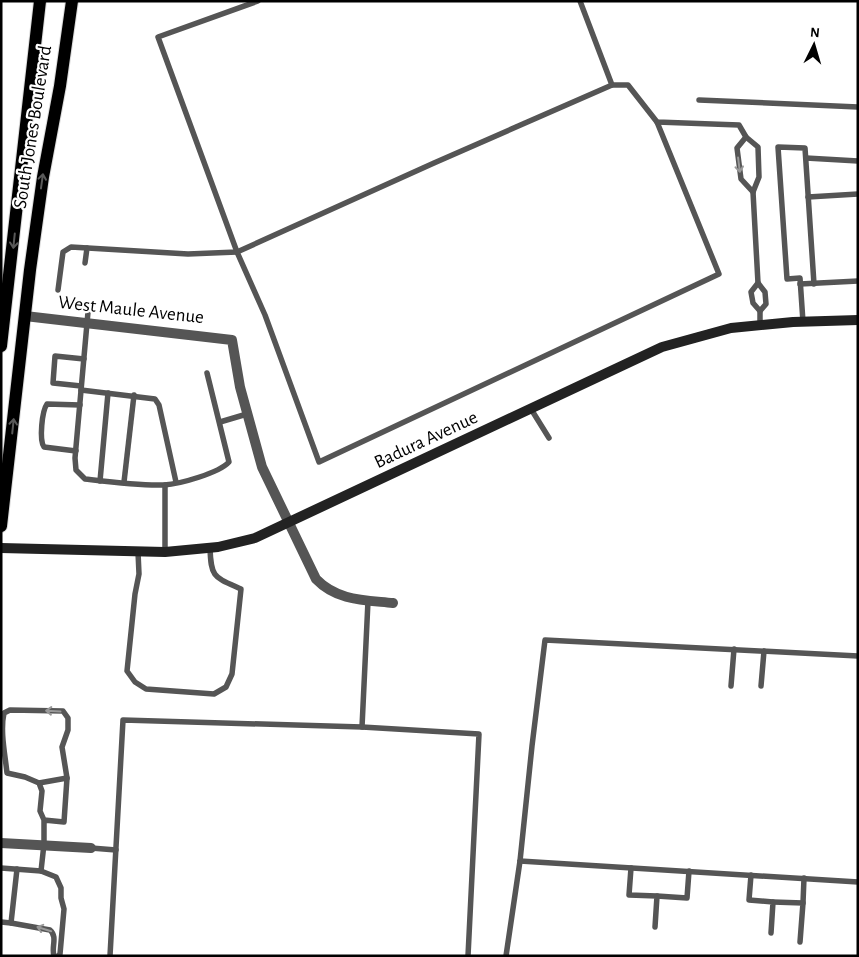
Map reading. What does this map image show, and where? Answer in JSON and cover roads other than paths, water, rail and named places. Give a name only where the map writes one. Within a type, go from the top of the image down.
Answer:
[{"type":"main road","name":"South Jones Boulevard","points":[[1,346],[6,268],[40,1]]},
{"type":"main road","name":"South Jones Boulevard","points":[[1,526],[43,177],[74,4]]},
{"type":"main road","name":"Badura Avenue","points":[[1,548],[165,552],[210,548],[255,538],[289,524],[662,347],[732,328],[858,320]]},
{"type":"street","name":"West Maule Avenue","points":[[25,316],[88,318],[232,340],[247,414]]},
{"type":"street","points":[[247,414],[262,467],[316,579],[337,595],[368,601],[393,603]]},
{"type":"street","points":[[1,843],[92,848]]},
{"type":"lane","points":[[58,290],[63,252],[71,247],[188,254],[237,252],[612,85],[628,85],[657,122],[719,274],[319,462],[265,315],[237,252],[158,37],[258,1]]},
{"type":"lane","points":[[580,1],[612,85]]},
{"type":"lane","points":[[699,100],[858,107]]},
{"type":"lane","points":[[657,122],[739,125],[746,137],[758,147],[759,177],[753,192],[758,283],[765,292],[766,304],[760,311],[760,326]]},
{"type":"lane","points":[[746,137],[737,148],[741,179],[753,192]]},
{"type":"lane","points":[[804,322],[800,278],[787,278],[778,147],[805,148],[814,284]]},
{"type":"lane","points":[[806,158],[858,161]]},
{"type":"lane","points":[[808,197],[858,194]]},
{"type":"lane","points":[[85,263],[87,248]]},
{"type":"lane","points":[[102,257],[103,249]]},
{"type":"lane","points":[[800,284],[858,281]]},
{"type":"lane","points":[[758,283],[751,292],[753,303],[760,311]]},
{"type":"lane","points":[[88,318],[76,450],[76,470],[85,479],[165,485],[214,473],[224,468],[229,462],[207,373]]},
{"type":"lane","points":[[84,359],[55,356],[53,383],[155,399],[159,405],[176,482]]},
{"type":"lane","points":[[100,481],[108,392]]},
{"type":"lane","points":[[124,482],[134,395]]},
{"type":"lane","points":[[76,450],[44,447],[41,442],[43,418],[44,409],[47,404],[80,405]]},
{"type":"lane","points":[[531,409],[549,438]]},
{"type":"lane","points":[[220,422],[247,414]]},
{"type":"lane","points":[[165,485],[165,552]]},
{"type":"lane","points":[[138,552],[140,574],[135,594],[127,671],[135,682],[146,689],[214,694],[226,687],[232,674],[240,589],[224,582],[215,575],[211,568],[210,548]]},
{"type":"lane","points":[[362,727],[368,601]]},
{"type":"lane","points":[[506,956],[520,861],[545,640],[858,656]]},
{"type":"lane","points":[[731,686],[734,649]]},
{"type":"lane","points":[[761,686],[764,651]]},
{"type":"lane","points":[[44,820],[64,822],[67,778],[62,747],[68,730],[68,718],[63,711],[10,710],[4,713],[2,730],[7,773],[25,777],[39,783],[67,778]]},
{"type":"lane","points":[[110,956],[123,720],[362,727],[479,734],[468,956]]},
{"type":"lane","points":[[39,783],[42,792],[40,811],[44,820],[41,872]]},
{"type":"lane","points":[[92,848],[116,850]]},
{"type":"lane","points":[[520,861],[858,882]]},
{"type":"lane","points":[[1,868],[41,872],[56,877],[61,888],[64,909],[60,954],[58,956]]},
{"type":"lane","points":[[631,868],[629,894],[687,898],[689,871]]},
{"type":"lane","points":[[11,923],[17,869]]},
{"type":"lane","points":[[751,875],[749,900],[803,903]]},
{"type":"lane","points":[[800,942],[804,878]]},
{"type":"lane","points":[[8,885],[16,885]]},
{"type":"lane","points":[[655,927],[657,896]]},
{"type":"lane","points":[[6,901],[14,902]]},
{"type":"lane","points":[[771,933],[774,902]]},
{"type":"lane","points":[[1,922],[50,930],[54,936],[54,956]]}]
